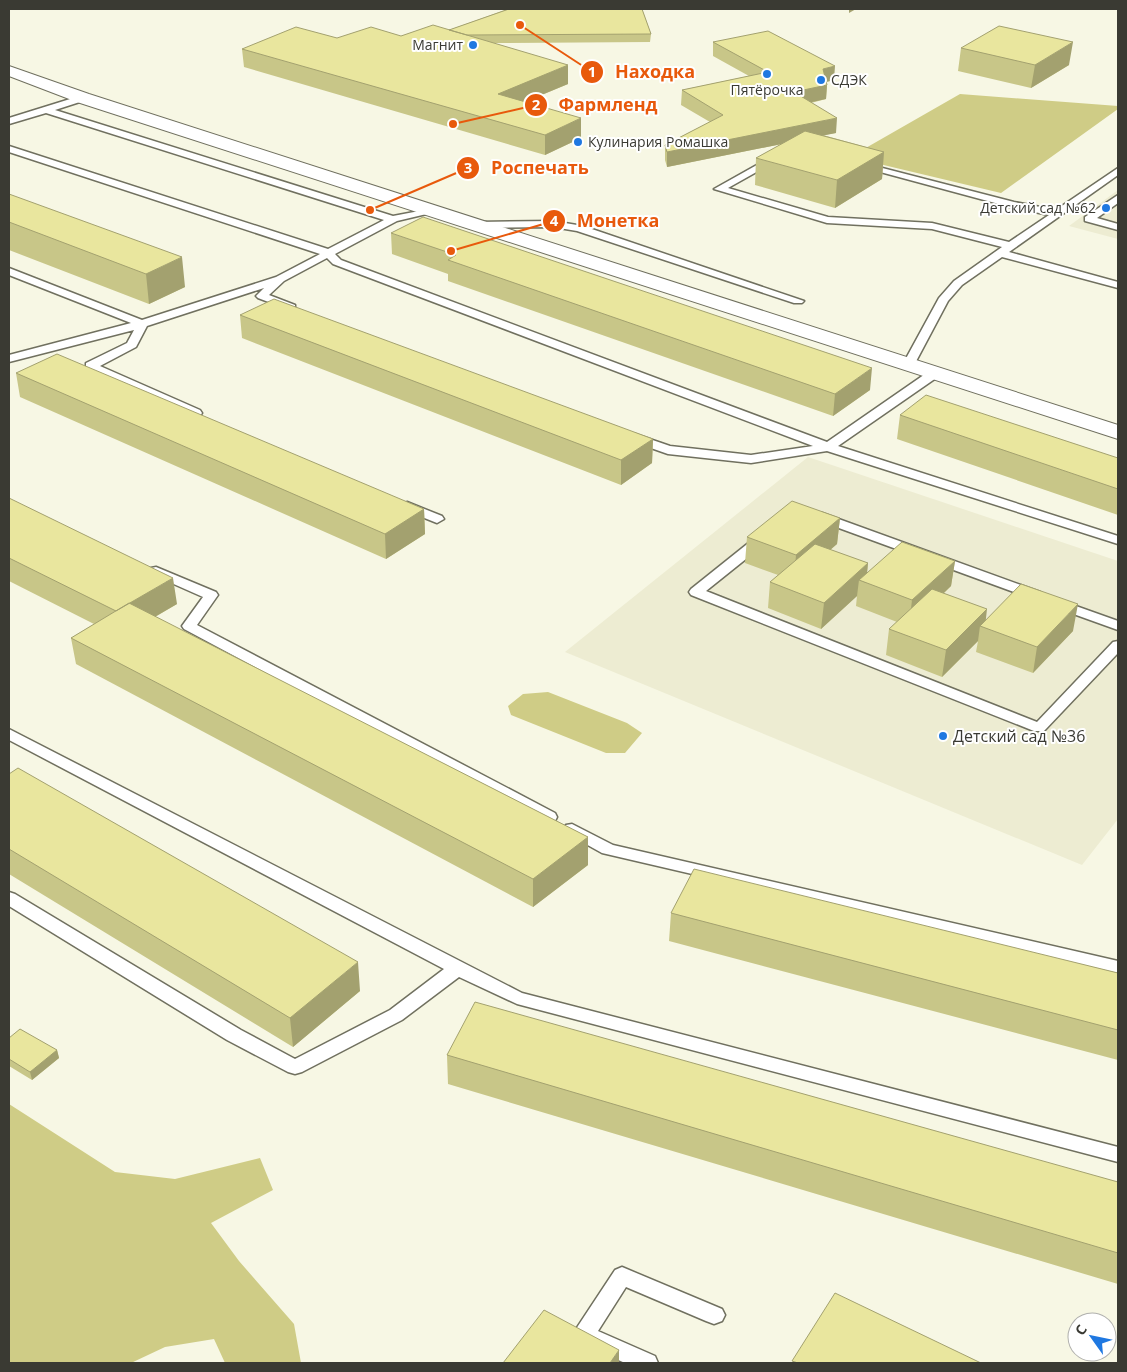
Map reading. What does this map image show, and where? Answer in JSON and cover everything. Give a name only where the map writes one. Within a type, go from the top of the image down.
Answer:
[{"type":"street","points":[[9,71],[83,98],[1118,432]]},
{"type":"lane","points":[[9,121],[83,98]]},
{"type":"lane","points":[[44,109],[393,219]]},
{"type":"lane","points":[[9,149],[328,253],[338,262],[828,447],[1118,540]]},
{"type":"lane","points":[[785,152],[719,189],[827,220],[932,226],[1010,246]]},
{"type":"lane","points":[[851,162],[1014,205],[1057,213]]},
{"type":"lane","points":[[909,364],[944,300],[953,289],[999,253],[1118,171]]},
{"type":"lane","points":[[1118,198],[1089,219],[1118,227]]},
{"type":"lane","points":[[9,359],[142,324],[280,279],[393,219],[431,210]]},
{"type":"lane","points":[[477,225],[553,224],[579,228],[798,301]]},
{"type":"lane","points":[[999,253],[1118,285]]},
{"type":"lane","points":[[9,271],[142,324]]},
{"type":"lane","points":[[280,279],[262,296],[299,310]]},
{"type":"lane","points":[[142,324],[132,345],[90,366],[208,418]]},
{"type":"lane","points":[[622,433],[668,450],[751,459],[828,447],[935,373]]},
{"type":"lane","points":[[391,499],[437,519]]},
{"type":"lane","points":[[810,512],[1118,626]]},
{"type":"lane","points":[[770,533],[696,592],[1039,728],[1118,645]]},
{"type":"lane","points":[[140,564],[211,595],[189,626],[608,849],[1118,966]]},
{"type":"lane","points":[[13,742],[518,998],[1118,1155]]},
{"type":"lane","points":[[9,898],[234,1035],[295,1067],[396,1015],[458,968]]},
{"type":"lane","points":[[647,1363],[584,1335],[622,1276],[714,1315]]},
{"type":"shaded area","points":[[960,94],[1118,106],[1118,109],[1001,193],[850,157]]},
{"type":"shaded area","name":"Детский сад №62","points":[[1118,190],[1118,239],[1069,226]]},
{"type":"shaded area","name":"Детский сад №36","points":[[808,457],[1118,561],[1118,819],[1082,865],[565,652]]},
{"type":"shaded area","points":[[548,692],[627,723],[642,733],[625,753],[606,753],[511,715],[508,706],[523,694]]},
{"type":"shaded area","points":[[9,1104],[115,1172],[175,1179],[260,1158],[273,1190],[211,1223],[239,1261],[294,1324],[301,1363],[225,1363],[214,1339],[165,1347],[131,1363],[9,1363]]},
{"type":"building","points":[[509,9],[642,9],[651,34],[467,35],[449,30]]},
{"type":"building","points":[[433,25],[568,65],[498,94],[581,118],[545,135],[242,49],[296,27],[337,38],[371,27],[401,36]]},
{"type":"building","points":[[999,26],[1073,42],[1035,65],[961,48]]},
{"type":"building","points":[[768,31],[835,66],[823,69],[827,85],[794,92],[837,118],[667,152],[665,145],[723,115],[682,90],[768,72],[713,42]]},
{"type":"building","points":[[805,131],[884,152],[837,180],[756,158]]},
{"type":"building","points":[[9,194],[182,257],[146,274],[9,222]]},
{"type":"building","points":[[423,217],[872,368],[835,394],[448,260],[456,255],[391,233]]},
{"type":"building","points":[[274,299],[653,439],[621,460],[240,315]]},
{"type":"building","points":[[57,354],[424,509],[385,534],[16,373]]},
{"type":"building","points":[[926,395],[1118,458],[1118,489],[900,415]]},
{"type":"building","points":[[9,498],[173,578],[116,611],[9,558]]},
{"type":"building","points":[[792,501],[840,518],[796,555],[747,537]]},
{"type":"building","points":[[902,542],[955,561],[912,600],[859,580]]},
{"type":"building","points":[[815,544],[868,563],[824,603],[770,582]]},
{"type":"building","points":[[1021,584],[1078,604],[1037,647],[980,626]]},
{"type":"building","points":[[932,589],[987,609],[946,650],[889,629]]},
{"type":"building","points":[[129,603],[588,837],[533,879],[71,638]]},
{"type":"building","points":[[18,768],[358,962],[290,1018],[9,849],[9,774]]},
{"type":"building","points":[[694,869],[1118,973],[1118,1030],[671,913]]},
{"type":"building","points":[[475,1002],[1118,1182],[1118,1253],[447,1055]]},
{"type":"building","points":[[20,1029],[57,1050],[30,1072],[9,1059],[9,1038]]},
{"type":"building","points":[[835,1293],[981,1363],[798,1363],[792,1361]]},
{"type":"building","points":[[544,1310],[619,1350],[610,1363],[503,1363]]},
{"type":"place","name":"Находка","points":[[520,25]]},
{"type":"place","name":"Магнит","points":[[473,45]]},
{"type":"place","name":"Пятёрочка","points":[[767,74]]},
{"type":"place","name":"СДЭК","points":[[821,80]]},
{"type":"place","name":"Фармленд","points":[[453,124]]},
{"type":"place","name":"Кулинария Ромашка","points":[[578,142]]},
{"type":"place","name":"Детский сад №62","points":[[1106,208]]},
{"type":"place","name":"Роспечать","points":[[370,210]]},
{"type":"place","name":"Монетка","points":[[451,251]]},
{"type":"place","name":"Детский сад №36","points":[[943,736]]}]
